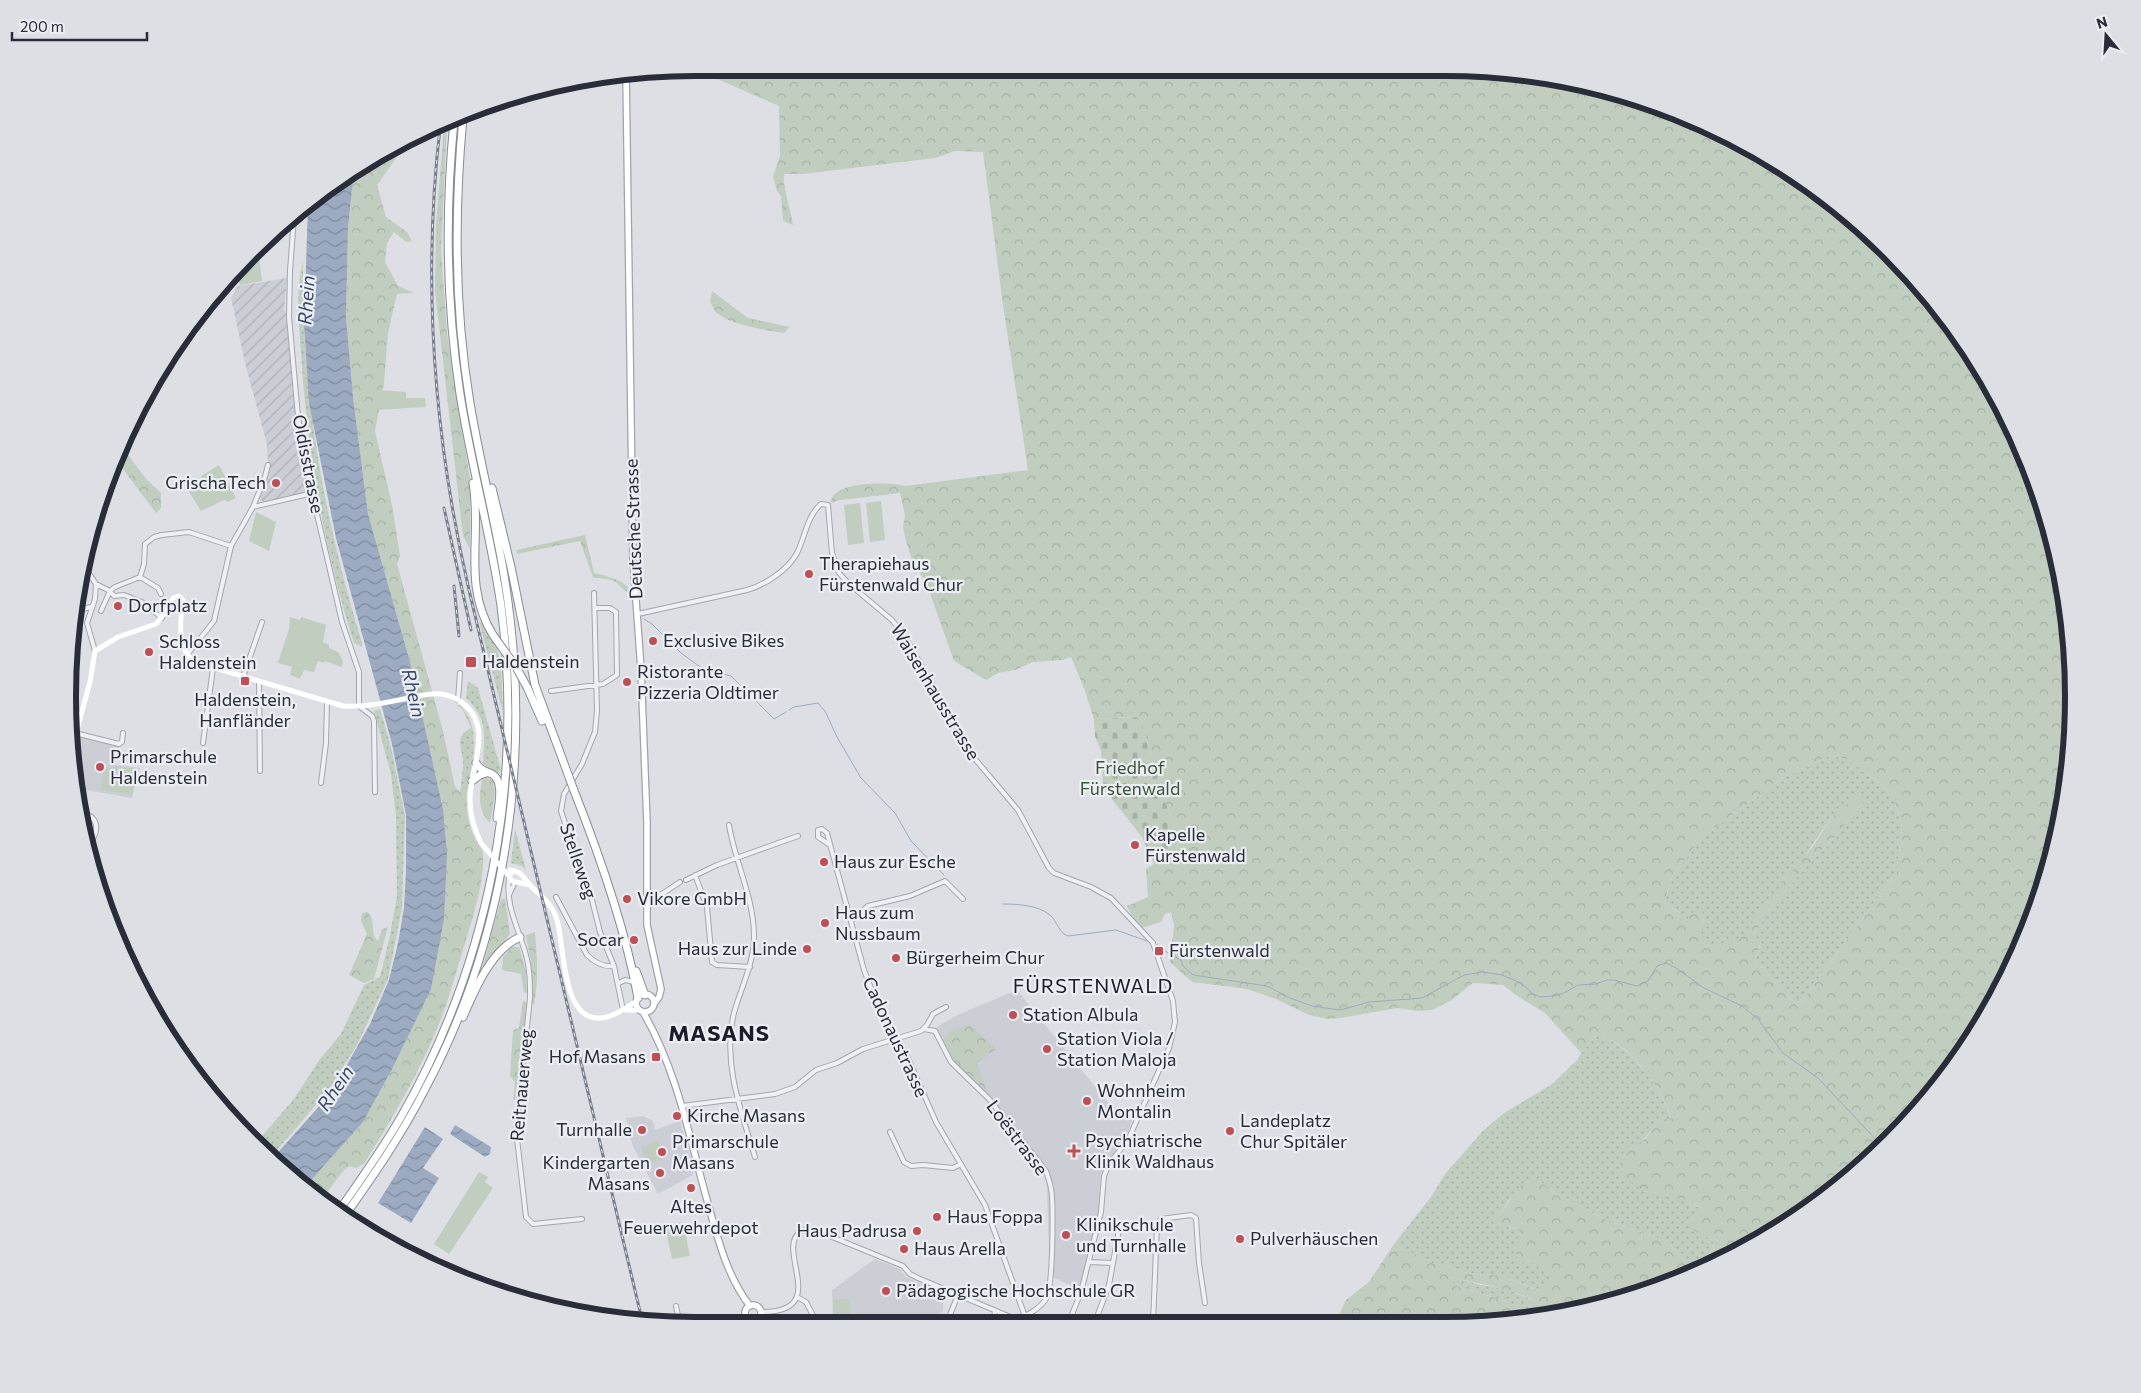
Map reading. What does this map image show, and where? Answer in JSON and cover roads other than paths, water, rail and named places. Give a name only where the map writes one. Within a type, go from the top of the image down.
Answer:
[{"type":"highway","points":[[349,1210],[398,1139],[434,1072],[464,1002],[486,933],[504,853],[515,765],[515,678],[510,619],[500,551],[473,420],[463,354],[456,268],[456,213],[462,122]]},
{"type":"highway","points":[[454,126],[449,168],[447,257],[455,357],[476,510],[475,586],[481,611],[493,635],[516,667],[527,687],[574,788],[643,998]]},
{"type":"highway","points":[[473,420],[484,455],[511,567],[535,685],[562,761]]},
{"type":"highway","points":[[342,1205],[388,1138],[427,1067],[448,1021],[468,969],[488,892],[497,848],[504,791],[508,730],[507,685],[499,597],[467,436]]},
{"type":"highway","points":[[476,763],[486,773],[496,778],[499,793],[488,892]]},
{"type":"highway","points":[[472,781],[486,773]]},
{"type":"highway","points":[[434,1072],[447,1054],[473,995],[488,969],[507,945],[520,937]]},
{"type":"highway","points":[[629,957],[634,982],[643,998]]},
{"type":"main road","name":"Deutsche Strasse","points":[[626,81],[633,550],[638,614],[647,822],[648,932],[660,984],[660,995],[653,1007]]},
{"type":"main road","points":[[643,998],[656,993],[660,984]]},
{"type":"main road","points":[[643,998],[653,1007],[653,1026]]},
{"type":"main road","points":[[643,998],[642,1011],[653,1026],[682,1106],[715,1230],[737,1286],[750,1306]]},
{"type":"main road","points":[[642,1011],[653,1007]]},
{"type":"main road","points":[[750,1306],[757,1306],[761,1312],[758,1317]]},
{"type":"main road","points":[[747,1317],[745,1314],[750,1306]]},
{"type":"street","name":"Oldisstrasse","points":[[293,225],[289,317],[292,363],[304,453],[342,622],[359,672],[359,706]]},
{"type":"street","points":[[187,655],[214,622],[231,546],[252,507],[264,480],[268,465]]},
{"type":"street","points":[[252,507],[312,493]]},
{"type":"street","name":"Waisenhausstrasse","points":[[638,614],[747,590],[764,582],[791,561],[798,551],[815,511],[822,504],[828,504],[832,553],[839,573],[848,583],[892,620],[904,635],[974,759],[1018,810],[1049,868],[1054,873],[1091,887],[1110,898],[1153,943],[1173,1001],[1174,1031],[1169,1048],[1128,1140],[1109,1164],[1104,1176],[1101,1212],[1089,1262]]},
{"type":"street","points":[[140,577],[144,564],[144,546],[148,541],[157,536],[189,532],[231,546]]},
{"type":"street","points":[[89,573],[96,584],[118,597],[124,595],[142,602],[162,618]]},
{"type":"street","points":[[100,612],[110,591],[114,587],[140,577]]},
{"type":"street","points":[[140,577],[158,589],[162,594]]},
{"type":"street","points":[[77,724],[90,682],[95,651],[87,623],[95,599],[96,584]]},
{"type":"street","name":"Stelleweg","points":[[594,593],[597,711],[592,740],[582,764],[564,794],[561,811],[592,901],[602,938],[614,966],[623,1010]]},
{"type":"street","points":[[95,651],[118,637],[152,626],[162,618],[173,598],[177,596],[182,598],[183,602],[180,624],[187,655],[194,662],[343,706],[367,705],[435,694],[458,700],[470,710],[478,726],[479,743],[472,781],[471,813],[481,843],[516,882],[530,885]]},
{"type":"street","points":[[83,609],[92,607]]},
{"type":"street","points":[[551,691],[603,684],[618,672],[616,612],[610,608],[595,608]]},
{"type":"street","points":[[243,676],[262,622]]},
{"type":"street","points":[[203,743],[213,668]]},
{"type":"street","points":[[458,700],[460,672]]},
{"type":"street","points":[[259,682],[260,771]]},
{"type":"street","points":[[321,783],[326,742],[326,702]]},
{"type":"street","points":[[359,706],[372,716],[374,721],[375,792]]},
{"type":"street","points":[[78,733],[118,744],[122,742],[123,733]]},
{"type":"street","points":[[88,815],[92,817],[96,827],[96,835],[93,839]]},
{"type":"street","points":[[729,825],[753,920],[754,939],[750,967],[734,1013],[730,1044],[732,1073],[755,1157]]},
{"type":"street","points":[[686,880],[736,858],[798,836]]},
{"type":"street","name":"Cadonaustrasse","points":[[830,845],[864,970],[874,996],[898,1038],[936,1122],[989,1214],[1024,1317]]},
{"type":"street","points":[[510,874],[517,871],[544,897],[556,915],[562,938],[569,989],[577,1006],[587,1014],[600,1018],[623,1010],[643,998]]},
{"type":"street","name":"Reitnauerweg","points":[[510,874],[508,890],[512,916],[528,962],[530,998],[516,1130],[526,1217],[533,1224],[582,1219]]},
{"type":"street","points":[[516,882],[521,875]]},
{"type":"street","points":[[695,875],[707,907],[712,962],[717,965],[750,967]]},
{"type":"street","points":[[851,921],[868,906],[910,896],[945,881],[963,899]]},
{"type":"street","name":"Reitnauerweg","points":[[510,895],[516,882]]},
{"type":"street","points":[[647,895],[662,894],[680,882]]},
{"type":"street","points":[[556,897],[588,955],[593,960],[607,966],[614,966]]},
{"type":"street","points":[[619,983],[625,980],[634,982]]},
{"type":"street","points":[[682,1106],[768,1096],[790,1089],[804,1081],[816,1070],[837,1063],[865,1048],[924,1029],[933,1014],[946,1007]]},
{"type":"street","points":[[623,1010],[642,1011]]},
{"type":"street","name":"Loëstrasse","points":[[924,1029],[935,1031],[951,1062],[989,1099],[1046,1171],[1052,1197],[1050,1285],[1041,1306],[1024,1317]]},
{"type":"street","points":[[890,1132],[907,1164],[914,1167],[923,1165],[953,1168],[961,1164]]},
{"type":"street","points":[[1153,1317],[1157,1226],[1160,1219],[1191,1215],[1196,1218],[1199,1263],[1205,1303]]},
{"type":"street","points":[[1097,1317],[1104,1302],[1120,1224]]},
{"type":"street","points":[[761,1312],[786,1306],[797,1298],[799,1286],[794,1240],[800,1232],[812,1229],[903,1266],[910,1274],[918,1278],[1011,1317]]},
{"type":"street","points":[[1071,1317],[1081,1292],[1089,1262],[1113,1263]]},
{"type":"street","points":[[949,1317],[958,1295]]},
{"type":"street","points":[[797,1298],[804,1300],[808,1304],[814,1317]]},
{"type":"street","points":[[676,1306],[678,1316]]},
{"type":"street","points":[[994,1317],[996,1311]]},
{"type":"water","name":"Rhein","points":[[353,180],[348,228],[346,317],[353,397],[368,514],[412,669],[443,809],[447,854],[444,919],[431,989],[392,1069],[363,1122],[310,1181],[277,1153],[331,1093],[370,1024],[389,980],[404,908],[406,815],[392,744],[336,538],[309,403],[304,324],[308,213]]},
{"type":"water","points":[[455,1125],[491,1147],[490,1154],[485,1157],[450,1134]]},
{"type":"water","points":[[425,1127],[443,1139],[423,1168],[439,1178],[411,1223],[378,1203]]},
{"type":"waterway","points":[[644,619],[652,624],[681,653],[703,669],[731,676],[747,692]]},
{"type":"waterway","points":[[752,697],[774,719],[786,712]]},
{"type":"waterway","points":[[789,710],[794,707],[818,703],[825,711],[837,737],[861,778],[895,813],[911,841],[944,875]]},
{"type":"waterway","points":[[1003,904],[1015,904],[1040,909],[1050,915],[1062,932],[1068,936],[1116,930],[1147,941]]},
{"type":"waterway","points":[[1158,945],[1168,953]]},
{"type":"waterway","points":[[1172,955],[1181,960],[1183,966],[1193,975],[1267,986],[1290,998],[1312,1006],[1340,1010],[1369,1002],[1422,998],[1464,975],[1483,972],[1502,975],[1521,983],[1533,994],[1540,997],[1554,996],[1578,985],[1596,984],[1607,980],[1637,986],[1648,981],[1657,966],[1666,963],[1704,988],[1742,1006],[1758,1019],[1783,1053],[1818,1078],[1877,1141]]},
{"type":"railway","points":[[440,132],[432,244],[432,302],[440,418],[447,475],[469,590],[640,1313]]},
{"type":"railway","points":[[444,508],[471,630]]},
{"type":"railway","points":[[454,586],[459,636]]},
{"type":"place","name":"GrischaTech","points":[[276,483]]},
{"type":"place","name":"Therapiehaus Fürstenwald Chur","points":[[809,574]]},
{"type":"place","name":"Dorfplatz","points":[[118,606]]},
{"type":"place","name":"Exclusive Bikes","points":[[653,641]]},
{"type":"place","name":"Schloss Haldenstein","points":[[149,652]]},
{"type":"place","name":"Haldenstein","points":[[471,662]]},
{"type":"place","name":"Haldenstein, Hanfländer","points":[[245,681]]},
{"type":"place","name":"Ristorante Pizzeria Oldtimer","points":[[627,682]]},
{"type":"place","name":"Primarschule Haldenstein","points":[[100,767]]},
{"type":"place","name":"Kapelle Fürstenwald","points":[[1135,845]]},
{"type":"place","name":"Haus zur Esche","points":[[824,862]]},
{"type":"place","name":"Vikore GmbH","points":[[627,899]]},
{"type":"place","name":"Haus zum Nussbaum","points":[[825,923]]},
{"type":"place","name":"Socar","points":[[634,940]]},
{"type":"place","name":"Haus zur Linde","points":[[807,949]]},
{"type":"place","name":"Fürstenwald","points":[[1159,951]]},
{"type":"place","name":"Bürgerheim Chur","points":[[896,958]]},
{"type":"place","name":"Station Albula","points":[[1013,1015]]},
{"type":"place","name":"Station Viola / Station Maloja","points":[[1047,1049]]},
{"type":"place","name":"Hof Masans","points":[[656,1057]]},
{"type":"place","name":"Wohnheim Montalin","points":[[1087,1101]]},
{"type":"place","name":"Kirche Masans","points":[[677,1116]]},
{"type":"place","name":"Turnhalle","points":[[642,1130]]},
{"type":"place","name":"Landeplatz Chur Spitäler","points":[[1230,1131]]},
{"type":"place","name":"Psychiatrische Klinik Waldhaus","points":[[1074,1151]]},
{"type":"place","name":"Primarschule Masans","points":[[662,1152]]},
{"type":"place","name":"Kindergarten Masans","points":[[660,1173]]},
{"type":"place","name":"Altes Feuerwehrdepot","points":[[691,1188]]},
{"type":"place","name":"Haus Foppa","points":[[937,1217]]},
{"type":"place","name":"Haus Padrusa","points":[[917,1231]]},
{"type":"place","name":"Klinikschule und Turnhalle","points":[[1066,1235]]},
{"type":"place","name":"Pulverhäuschen","points":[[1240,1239]]},
{"type":"place","name":"Haus Arella","points":[[904,1249]]},
{"type":"place","name":"Pädagogische Hochschule GR","points":[[886,1291]]},
{"type":"district","name":"FÜRSTENWALD","points":[[1093,986]]},
{"type":"district","name":"MASANS","points":[[719,1033]]},
{"type":"park label","name":"Friedhof Fürstenwald","points":[[1130,778]]}]
